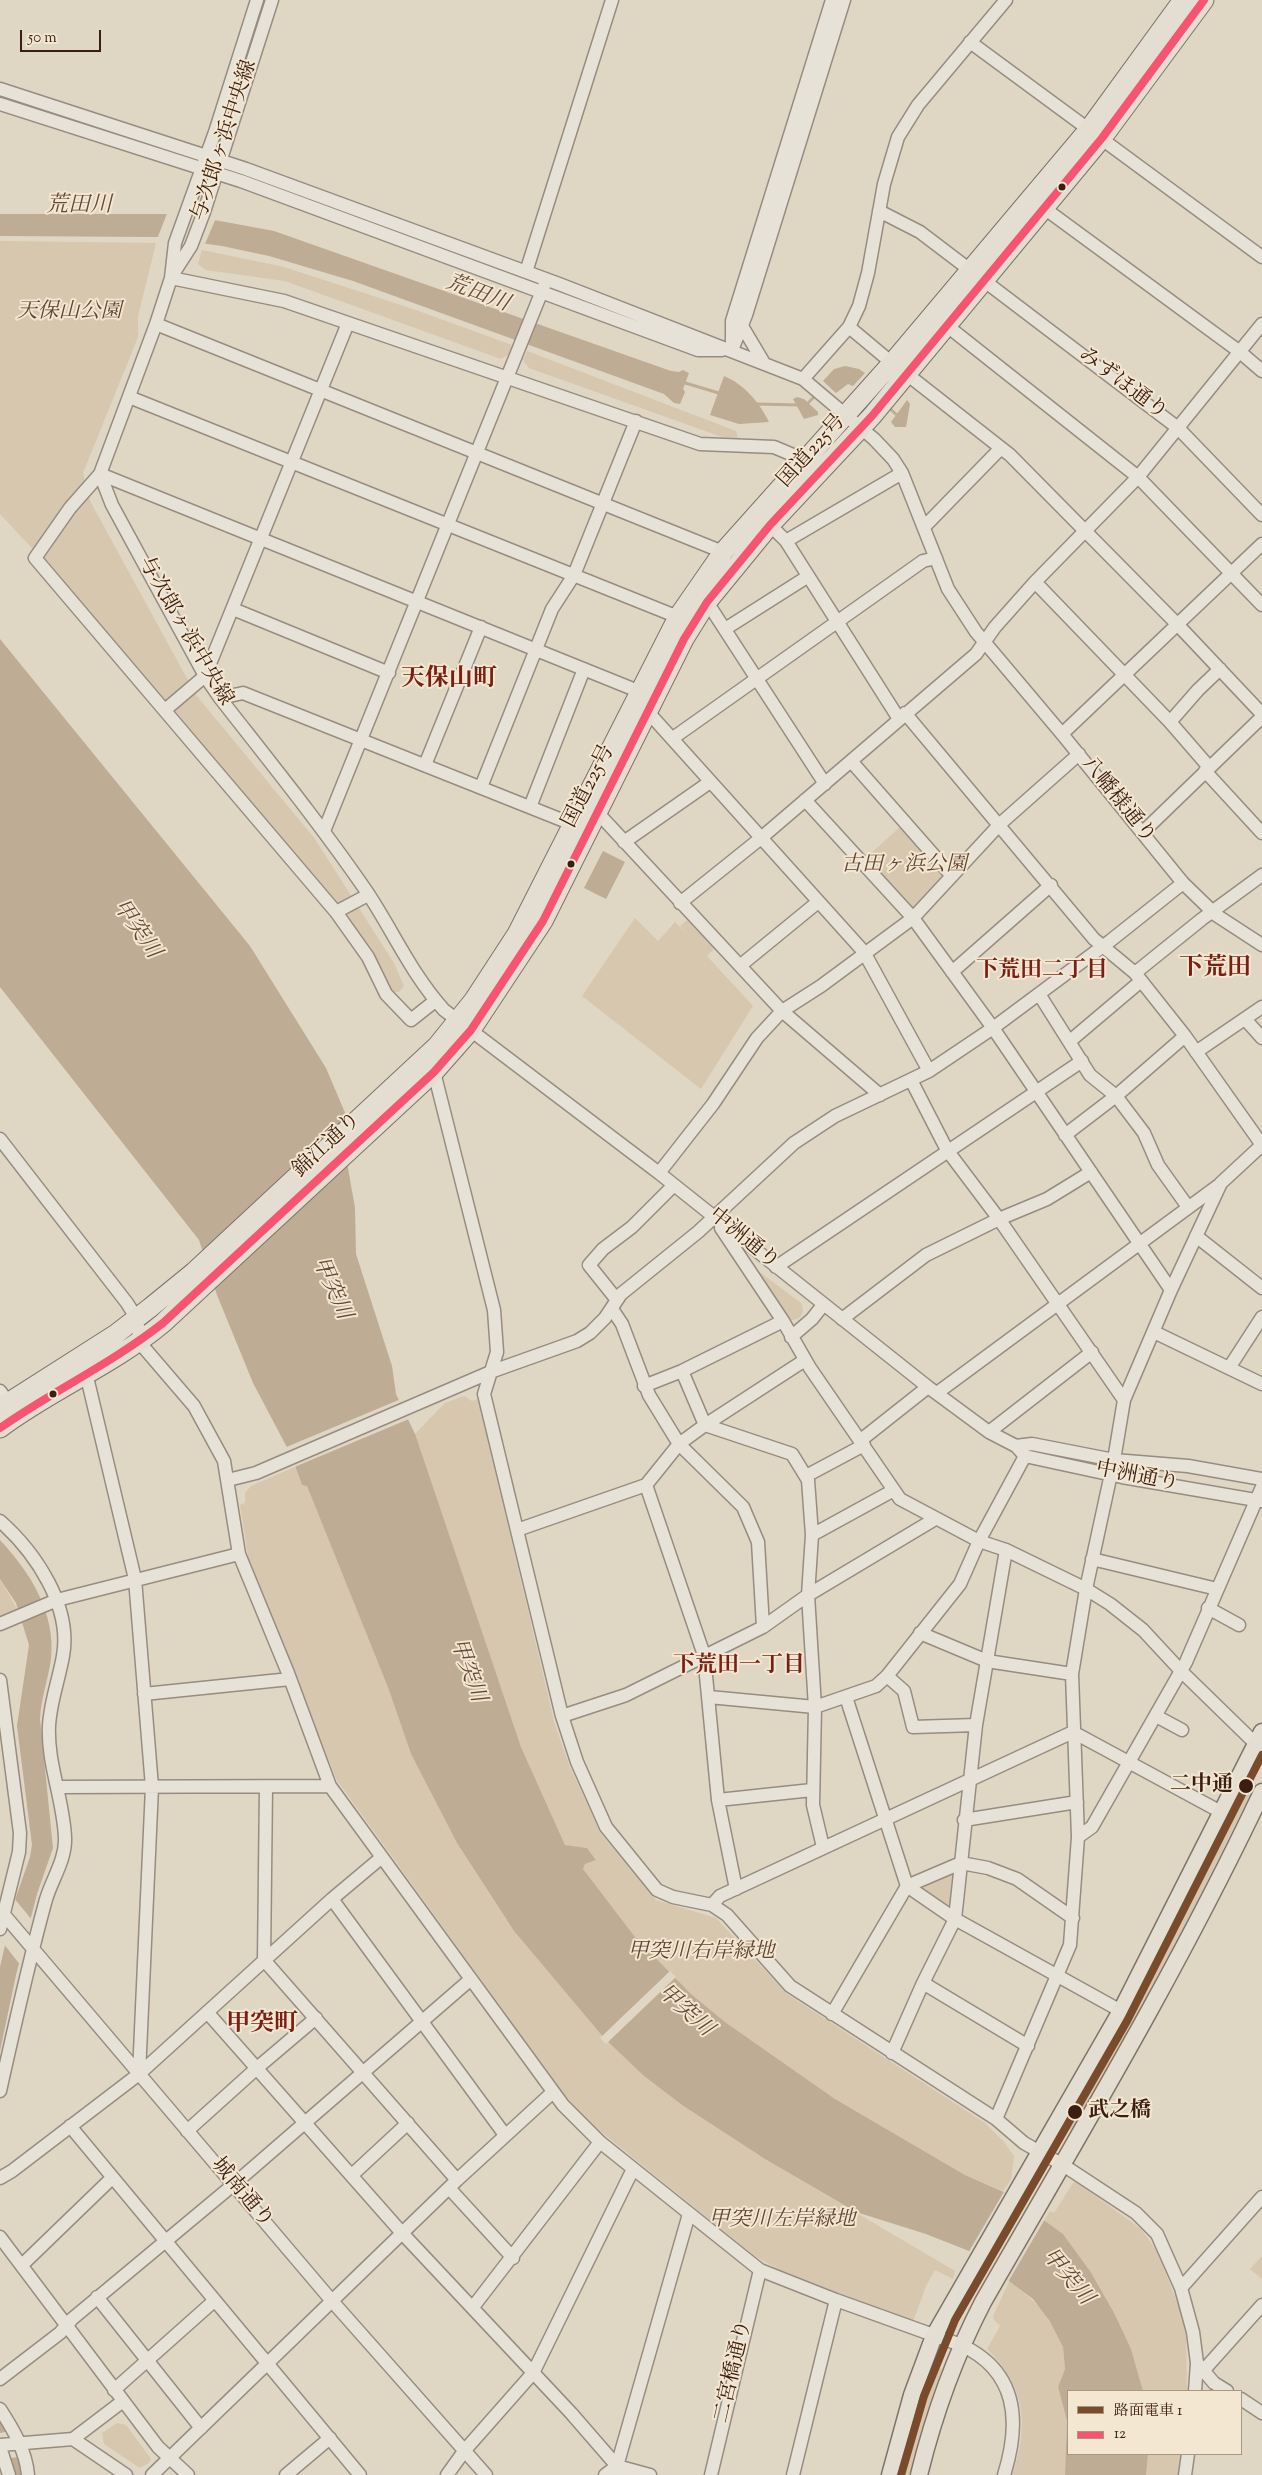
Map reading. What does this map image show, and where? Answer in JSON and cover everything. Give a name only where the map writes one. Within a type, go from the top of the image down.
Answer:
[{"type":"highway","name":"国道225号","points":[[465,1026],[517,934],[638,691],[678,617],[723,552],[802,464],[845,409],[1044,208],[1096,134],[1183,0]]},
{"type":"highway","name":"国道225号","points":[[465,1026],[543,921],[684,639],[708,602],[770,525],[905,378],[946,325],[977,274],[1096,134],[1204,0]]},
{"type":"highway","name":"錦江通り","points":[[0,1428],[27,1408],[140,1342],[200,1292],[434,1072],[465,1026]]},
{"type":"highway","name":"錦江通り","points":[[2,1400],[136,1319],[194,1272],[354,1121],[437,1046],[465,1026]]},
{"type":"main road","points":[[890,2475],[912,2395],[934,2336],[1121,2010],[1221,1812],[1260,1742]]},
{"type":"main road","points":[[919,2475],[940,2398],[961,2344],[983,2302],[1145,2021],[1210,1898],[1262,1792]]},
{"type":"street","name":"与次郎ヶ浜中央線","points":[[257,0],[189,208],[175,243],[171,278],[156,324],[100,474],[112,505],[205,676],[324,831],[368,895],[435,1000],[465,1026]]},
{"type":"street","name":"与次郎ヶ浜中央線","points":[[171,278],[191,246],[204,212],[272,0]]},
{"type":"street","points":[[526,272],[612,0]]},
{"type":"street","points":[[732,350],[732,321],[832,0]]},
{"type":"street","points":[[732,350],[742,326],[844,0]]},
{"type":"street","points":[[803,380],[849,327],[859,306],[868,273],[884,184],[898,137],[918,106],[1006,0]]},
{"type":"street","points":[[970,42],[1262,257]]},
{"type":"street","points":[[0,89],[52,106],[204,162],[402,226],[732,350],[803,380],[866,422],[902,473],[786,542]]},
{"type":"street","points":[[0,104],[48,120],[204,162]]},
{"type":"street","points":[[48,120],[52,106]]},
{"type":"street","points":[[219,167],[396,239],[698,350],[732,350]]},
{"type":"street","points":[[1044,208],[1240,352],[1262,371]]},
{"type":"street","name":"みずほ通り","points":[[879,211],[920,232],[1178,428],[1262,515]]},
{"type":"street","points":[[396,239],[402,226]]},
{"type":"street","points":[[171,278],[284,301],[507,376],[700,444],[774,447],[794,455],[802,464]]},
{"type":"street","points":[[324,831],[546,279]]},
{"type":"street","points":[[165,710],[205,676],[348,323]]},
{"type":"street","points":[[156,324],[723,552]]},
{"type":"street","points":[[680,903],[762,838],[902,716],[972,658],[995,627],[1035,582],[1087,532],[1138,477],[1262,324]]},
{"type":"street","points":[[946,325],[1138,477],[1262,605]]},
{"type":"street","points":[[742,326],[764,363]]},
{"type":"street","points":[[849,327],[889,366]]},
{"type":"street","points":[[905,378],[1002,448],[1178,624],[1220,669],[1260,722],[1207,769],[1143,832]]},
{"type":"street","points":[[129,397],[678,617]]},
{"type":"street","points":[[481,787],[552,609],[574,575],[636,421]]},
{"type":"street","points":[[924,527],[1002,448]]},
{"type":"street","name":"八幡様通り","points":[[902,473],[952,597],[985,642],[1079,754],[1183,883],[1212,911],[1262,945]]},
{"type":"street","points":[[435,1000],[411,1020],[386,994],[368,957],[336,912],[35,558],[70,508],[100,474],[638,691],[648,712],[864,952],[929,1071]]},
{"type":"street","points":[[770,525],[786,542],[807,577],[902,716],[1000,824],[1102,946],[1138,977],[1196,1052],[1262,1145],[1221,1183],[1140,1244],[932,1390],[863,1443],[806,1476]]},
{"type":"street","points":[[1062,734],[1262,544]]},
{"type":"street","points":[[673,738],[923,562],[936,558]]},
{"type":"street","points":[[726,629],[807,577]]},
{"type":"street","points":[[1035,582],[1170,722],[1207,769],[1262,833]]},
{"type":"street","points":[[708,602],[825,784]]},
{"type":"street","points":[[233,610],[389,673]]},
{"type":"street","points":[[425,765],[481,627]]},
{"type":"street","points":[[530,807],[584,669]]},
{"type":"street","points":[[1170,722],[1198,690],[1220,669]]},
{"type":"street","points":[[220,698],[243,692],[572,824]]},
{"type":"street","points":[[659,1172],[713,1104],[757,1038],[782,1011],[821,986],[864,952],[913,918],[1000,824],[1079,754]]},
{"type":"street","points":[[850,761],[952,876]]},
{"type":"street","points":[[624,842],[710,782]]},
{"type":"street","points":[[805,800],[913,918],[993,1028],[1171,1290]]},
{"type":"street","points":[[597,812],[782,1011],[880,1095]]},
{"type":"street","points":[[1070,1041],[1212,911],[1262,875]]},
{"type":"street","points":[[228,1480],[263,1470],[493,1371],[577,1341],[590,1333],[621,1294],[714,1217],[794,1142],[835,1116],[929,1071],[1039,994],[1183,883]]},
{"type":"street","points":[[952,972],[1051,885]]},
{"type":"street","points":[[336,912],[368,895]]},
{"type":"street","points":[[741,965],[818,902]]},
{"type":"street","points":[[1039,994],[1090,1074],[1116,1096],[1144,1133],[1158,1165],[1188,1207]]},
{"type":"street","points":[[1196,1052],[1262,1007]]},
{"type":"street","points":[[1245,1019],[1262,1038]]},
{"type":"street","name":"中洲通り","points":[[465,1026],[659,1172],[932,1390],[989,1432],[1016,1446],[1025,1456],[1111,1474],[1259,1500]]},
{"type":"street","points":[[1065,1135],[1116,1096],[1184,1036]]},
{"type":"street","points":[[776,1266],[1035,1090],[1082,1061]]},
{"type":"street","points":[[434,1072],[494,1310],[498,1352],[484,1394],[562,1716],[577,1762],[606,1828],[657,1890],[673,1897],[712,1905],[727,1915],[790,1986],[892,2054],[996,2119],[1024,2143],[1063,2165],[1136,2213],[1157,2234],[1181,2288],[1200,2367],[1195,2390]]},
{"type":"street","points":[[911,1080],[946,1150],[999,1219],[1124,1400]]},
{"type":"street","points":[[0,1139],[136,1319],[140,1342],[194,1406],[220,1453],[228,1480],[239,1554],[290,1679],[330,1786],[553,2092],[563,2105],[600,2142],[760,2270],[836,2300],[961,2344],[980,2354],[991,2363],[1001,2377],[1008,2393],[1013,2424],[1012,2441],[1004,2475]]},
{"type":"street","points":[[842,1318],[926,1255],[999,1219],[1047,1199],[1091,1172]]},
{"type":"street","points":[[996,2119],[1070,1945],[1078,1838],[1072,1674],[1086,1589],[1114,1460],[1124,1400],[1171,1290],[1221,1183]]},
{"type":"street","points":[[674,1185],[632,1227],[602,1249],[589,1265],[614,1304],[644,1386],[679,1444],[743,1507],[758,1542],[763,1628]]},
{"type":"street","points":[[714,1217],[783,1322],[805,1360],[900,1499],[979,1541],[1006,1550],[1086,1589],[1110,1604],[1143,1630],[1181,1671],[1260,1742]]},
{"type":"street","points":[[1196,1236],[1262,1288]]},
{"type":"street","points":[[791,1337],[812,1319],[824,1305]]},
{"type":"street","points":[[1229,1368],[1262,1317]]},
{"type":"street","points":[[644,1386],[682,1371],[783,1322]]},
{"type":"street","points":[[1154,1332],[1262,1384]]},
{"type":"street","points":[[989,1432],[1092,1352]]},
{"type":"street","points":[[517,1530],[646,1485],[679,1444],[805,1360]]},
{"type":"street","points":[[682,1371],[705,1425],[792,1454],[808,1480],[812,1535],[808,1595],[815,1707],[812,1790],[813,1805],[823,1847]]},
{"type":"street","points":[[86,1373],[135,1579],[152,1787],[140,2074]]},
{"type":"street","name":"中洲通り","points":[[1016,1446],[1032,1444],[1114,1460],[1188,1466],[1262,1479]]},
{"type":"street","points":[[709,1697],[815,1707],[876,1686],[887,1676],[960,1584],[979,1541],[1025,1456]]},
{"type":"street","points":[[1185,1487],[1188,1466]]},
{"type":"street","points":[[646,1485],[704,1656],[718,1800],[736,1889]]},
{"type":"street","points":[[1078,1838],[1092,1827],[1181,1671],[1208,1608],[1259,1500],[1262,1486]]},
{"type":"street","points":[[812,1535],[894,1490]]},
{"type":"street","points":[[562,1716],[626,1695],[763,1628],[808,1595],[935,1519]]},
{"type":"street","points":[[0,1520],[31,1556],[64,1630],[64,1654],[49,1727],[65,1839],[62,1858],[47,1895],[30,1947],[0,2090]]},
{"type":"street","points":[[892,2054],[923,1983],[955,1919],[968,1781],[1006,1550]]},
{"type":"street","points":[[0,1624],[52,1603],[135,1579],[239,1554]]},
{"type":"street","points":[[1092,1559],[1217,1589]]},
{"type":"street","points":[[1208,1608],[1239,1625]]},
{"type":"street","points":[[920,1633],[987,1661],[1072,1674]]},
{"type":"street","points":[[887,1676],[904,1691],[913,1727],[976,1726]]},
{"type":"street","points":[[144,1694],[290,1679]]},
{"type":"street","points":[[0,1680],[20,1833],[19,1852],[2,1918]]},
{"type":"street","points":[[846,1697],[908,1886],[955,1919],[1121,2010]]},
{"type":"street","points":[[1156,1716],[1182,1730]]},
{"type":"street","points":[[712,1905],[720,1896],[1073,1732]]},
{"type":"street","points":[[1073,1732],[1221,1812]]},
{"type":"street","points":[[266,1786],[264,1960],[408,2123],[453,2184],[513,2258]]},
{"type":"street","points":[[57,1787],[330,1786]]},
{"type":"street","points":[[718,1800],[812,1790]]},
{"type":"street","points":[[964,1820],[1077,1802]]},
{"type":"street","points":[[0,2178],[12,2172],[140,2074],[332,1899],[382,1857]]},
{"type":"street","points":[[832,2014],[908,1886],[960,1863],[988,1868],[1017,1879],[1073,1918]]},
{"type":"street","points":[[332,1899],[504,2135]]},
{"type":"street","name":"城南通り","points":[[2,1918],[30,1947],[140,2074],[332,2301],[486,2475]]},
{"type":"street","points":[[0,2379],[60,2333],[66,2325],[97,2297],[166,2242],[471,1979]]},
{"type":"street","points":[[923,1983],[1028,2046]]},
{"type":"street","points":[[207,2012],[402,2233],[473,2307],[619,2471]]},
{"type":"street","points":[[187,2131],[316,2018]]},
{"type":"street","points":[[152,2475],[504,2135],[553,2092]]},
{"type":"street","points":[[352,2175],[408,2123]]},
{"type":"street","points":[[70,2126],[360,2475]]},
{"type":"street","points":[[473,2307],[513,2258],[600,2142]]},
{"type":"street","points":[[447,2475],[465,2450],[533,2373],[634,2169]]},
{"type":"street","points":[[22,2265],[112,2178]]},
{"type":"street","points":[[1181,2288],[1257,2212],[1262,2197]]},
{"type":"street","points":[[619,2471],[689,2214]]},
{"type":"street","points":[[0,2237],[158,2447],[171,2457],[188,2475]]},
{"type":"street","name":"二宮橋通り","points":[[711,2475],[760,2270]]},
{"type":"street","points":[[97,2297],[201,2428]]},
{"type":"street","points":[[793,2475],[836,2300]]},
{"type":"street","points":[[114,2390],[149,2361],[214,2301]]},
{"type":"street","points":[[1200,2367],[1262,2305]]},
{"type":"street","points":[[1200,2367],[1214,2383],[1225,2390]]},
{"type":"street","points":[[1242,2400],[1261,2411]]},
{"type":"street","points":[[9,2475],[0,2446],[73,2439],[123,2401]]},
{"type":"street","points":[[0,2409],[13,2430],[27,2465],[28,2475]]},
{"type":"street","points":[[286,2475],[330,2438]]},
{"type":"street","points":[[73,2439],[126,2475]]},
{"type":"street","points":[[1185,2475],[1188,2455]]},
{"type":"street","points":[[605,2475],[619,2471],[650,2475]]},
{"type":"green space","name":"天保山公園","points":[[0,241],[156,243],[138,316],[138,337],[83,473],[90,501],[196,695],[315,839],[394,963],[404,986],[399,992],[390,992],[373,955],[46,563],[0,514]]},
{"type":"green space","points":[[202,250],[284,267],[413,309],[512,345],[508,355],[501,359],[285,281],[206,270],[198,264]]},
{"type":"green space","points":[[527,351],[736,431],[738,438],[722,437],[529,368],[523,360]]},
{"type":"green space","name":"古田ヶ浜公園","points":[[902,825],[944,873],[944,880],[914,910],[865,859]]},
{"type":"green space","points":[[635,918],[658,941],[675,922],[689,936],[680,926],[687,920],[715,948],[707,956],[753,1006],[701,1089],[582,996]]},
{"type":"green space","points":[[753,1267],[801,1303],[803,1310],[799,1318],[789,1320]]},
{"type":"green space","name":"甲突川右岸緑地","points":[[464,1396],[472,1401],[478,1399],[555,1725],[570,1767],[601,1834],[656,1900],[716,1918],[787,1994],[985,2123],[1004,2142],[1014,2156],[1011,2180],[1003,2191],[965,2175],[835,2099],[725,2022],[691,1994],[635,1937],[582,1869],[585,1864],[596,1860],[587,1848],[565,1845],[521,1747],[415,1438],[415,1434],[445,1403]]},
{"type":"green space","name":"甲突川左岸緑地","points":[[295,1467],[302,1485],[307,1486],[389,1690],[411,1754],[457,1843],[514,1931],[604,2038],[644,2076],[682,2105],[765,2159],[955,2271],[953,2279],[935,2270],[926,2286],[913,2322],[778,2269],[756,2257],[584,2118],[571,2104],[336,1779],[248,1557],[240,1505],[245,1503],[245,1493],[251,1486]]},
{"type":"green space","points":[[0,1579],[17,1609],[0,1617]]},
{"type":"green space","points":[[1245,1778],[1256,1783],[1163,1970],[1073,2132],[1063,2127]]},
{"type":"green space","points":[[951,1870],[955,1872],[953,1907],[949,1909],[919,1888],[920,1883]]},
{"type":"green space","points":[[1076,2182],[1141,2229],[1157,2251],[1181,2312],[1186,2337],[1187,2390],[1143,2390],[1131,2349],[1090,2271],[1063,2234],[1044,2221],[1050,2211],[1054,2213],[1073,2183]]},
{"type":"green space","points":[[1262,2256],[1262,2279],[1250,2269]]},
{"type":"green space","points":[[1010,2280],[1044,2311],[1063,2347],[1065,2369],[1058,2387],[1067,2421],[1065,2475],[1012,2475],[1021,2440],[1021,2408],[1017,2392],[1010,2377],[987,2349],[1000,2326],[993,2316]]},
{"type":"green space","points":[[931,2365],[942,2369],[926,2415],[910,2475],[898,2475],[915,2412]]},
{"type":"green space","points":[[117,2423],[126,2425],[151,2459],[149,2463],[140,2468],[104,2444],[102,2433]]},
{"type":"green space","points":[[1148,2455],[1184,2455],[1180,2475],[1146,2475]]},
{"type":"water","points":[[0,214],[166,214],[274,231],[671,371],[679,372],[683,370],[689,373],[683,389],[685,392],[680,404],[674,403],[664,394],[353,281],[269,256],[222,246],[157,237],[0,236]]},
{"type":"water","points":[[845,366],[859,369],[865,373],[853,386],[848,384],[836,393],[823,381],[834,369]]},
{"type":"water","points":[[724,376],[731,379],[751,395],[769,422],[739,424],[710,415]]},
{"type":"water","points":[[797,397],[804,399],[818,412],[818,415],[804,419],[793,399]]},
{"type":"water","points":[[907,400],[910,404],[906,427],[895,427],[891,422]]},
{"type":"water","name":"甲突川","points":[[0,639],[250,946],[326,1068],[346,1115],[348,1168],[355,1208],[356,1254],[392,1366],[396,1394],[415,1434],[521,1747],[565,1845],[587,1848],[596,1860],[585,1864],[583,1869],[635,1937],[691,1994],[725,2022],[835,2099],[965,2175],[1006,2193],[1063,2234],[1090,2271],[1114,2313],[1131,2349],[1143,2390],[1067,2390],[1067,2421],[1058,2387],[1065,2369],[1063,2347],[1049,2320],[1033,2299],[969,2251],[926,2234],[856,2212],[765,2159],[682,2105],[644,2076],[604,2038],[514,1931],[457,1843],[411,1754],[389,1690],[307,1486],[302,1485],[291,1455],[253,1383],[217,1295],[199,1240],[0,987]]},
{"type":"water","points":[[603,851],[625,862],[606,899],[584,888]]},
{"type":"water","points":[[0,1540],[11,1552],[39,1594],[49,1626],[51,1659],[40,1719],[53,1848],[37,1894],[16,1975],[0,2051],[0,1967],[16,1897],[30,1857],[32,1845],[17,1726],[29,1645],[16,1603],[0,1579]]},
{"type":"water","points":[[0,2416],[21,2459],[24,2475],[15,2475],[0,2436]]},
{"type":"water","points":[[1067,2421],[1067,2455],[1148,2455],[1146,2475],[1065,2475]]},
{"type":"pier","points":[[168,211],[216,218],[205,244],[157,239]]},
{"type":"pier","points":[[401,1399],[409,1419],[292,1468],[284,1448]]},
{"type":"pier","points":[[13,1897],[33,1921],[21,1966],[3,1943]]},
{"type":"pier","points":[[670,1971],[676,1977],[606,2044],[600,2038]]},
{"type":"pier","points":[[1005,2190],[1045,2219],[1008,2282],[968,2253]]},
{"type":"pier","points":[[10,2431],[22,2457],[9,2458],[0,2438],[0,2433]]},
{"type":"waterway","name":"荒田川","points":[[682,382],[722,394]]},
{"type":"waterway","name":"荒田川","points":[[806,405],[816,395]]},
{"type":"waterway","name":"荒田川","points":[[756,404],[800,405]]},
{"type":"waterway","name":"荒田川","points":[[887,406],[899,417]]},
{"type":"tram line","name":"1","points":[[901,2475],[924,2396],[955,2320],[1127,2021],[1262,1755]]},
{"type":"transit line","name":"12","points":[[0,1428],[103,1364],[163,1323],[434,1072],[471,1030],[543,921],[684,639],[707,602],[770,525],[872,416],[1102,138],[1204,0]]},
{"type":"place","name":"二中通","points":[[1246,1786]]},
{"type":"place","name":"武之橋","points":[[1075,2112]]},
{"type":"district","name":"天保山町","points":[[449,681]]},
{"type":"district","name":"下荒田","points":[[1215,970]]},
{"type":"district","name":"下荒田二丁目","points":[[1042,972]]},
{"type":"district","name":"下荒田一丁目","points":[[739,1667]]},
{"type":"district","name":"甲突町","points":[[262,2026]]}]
